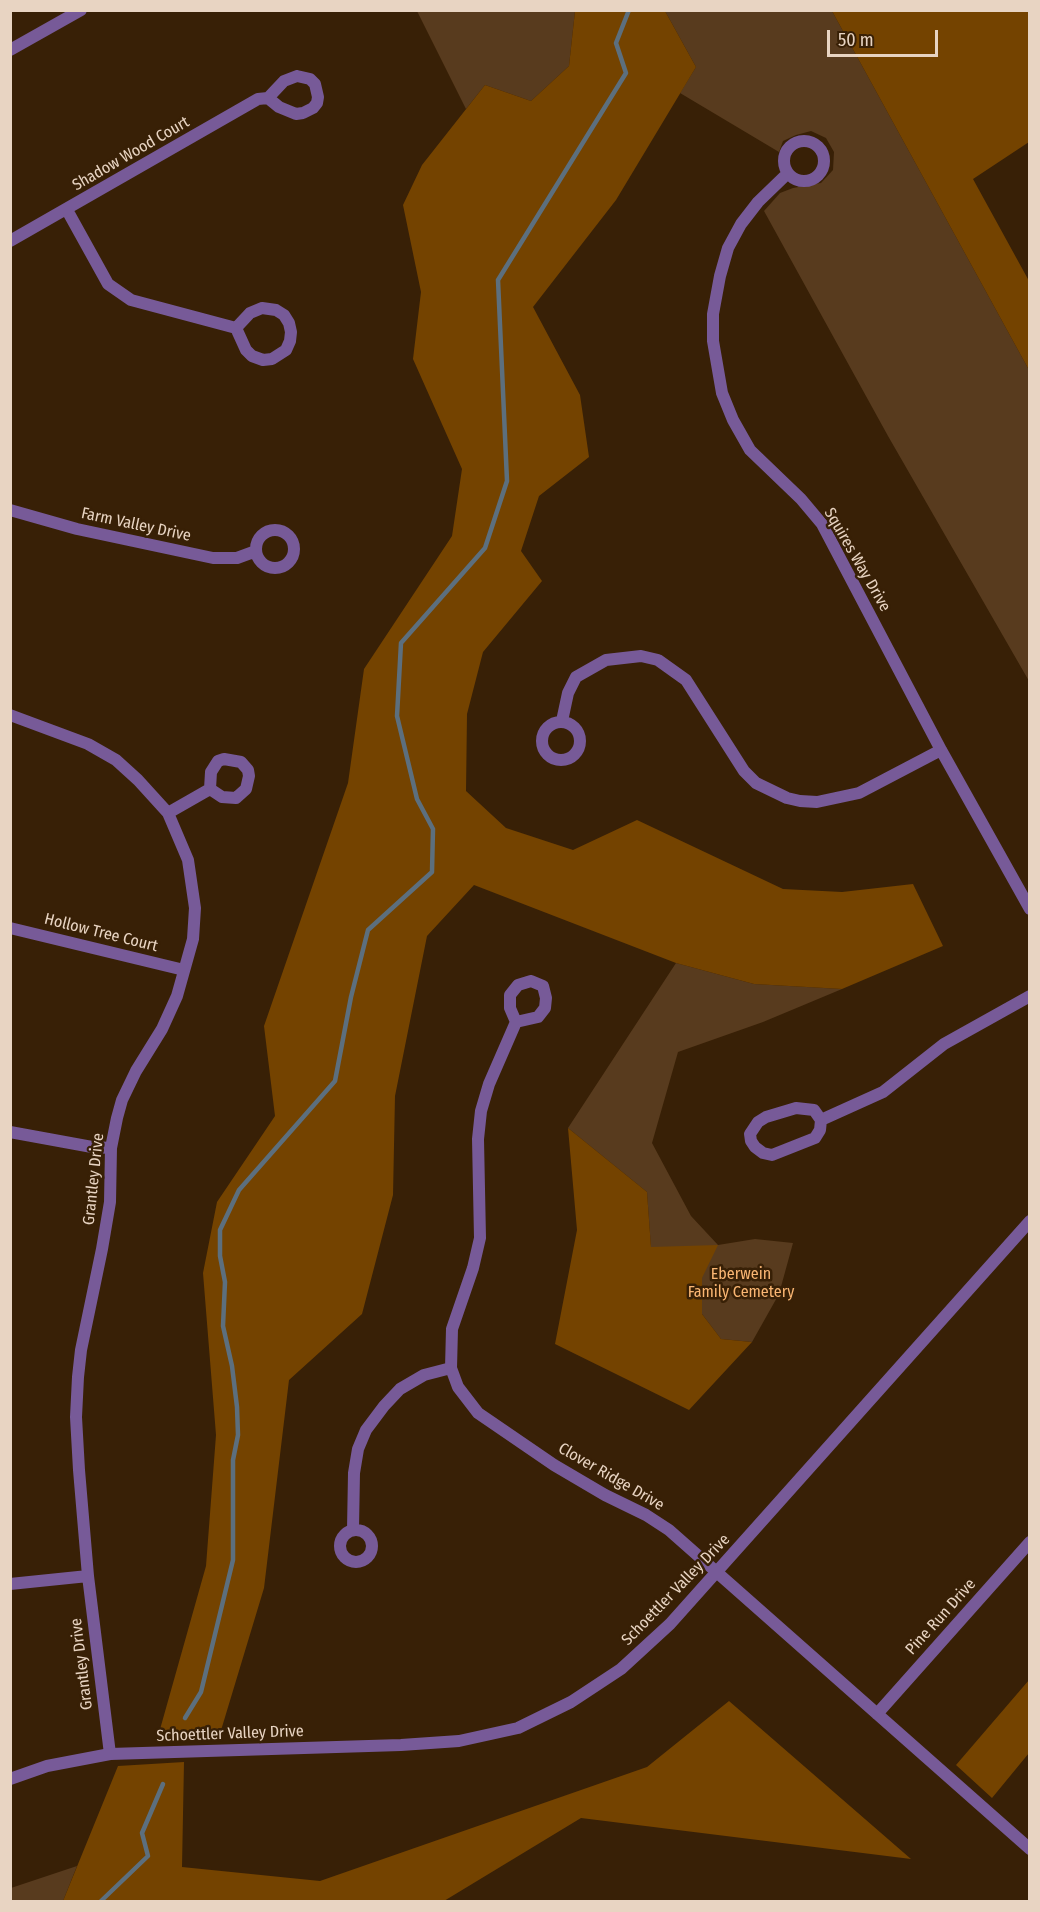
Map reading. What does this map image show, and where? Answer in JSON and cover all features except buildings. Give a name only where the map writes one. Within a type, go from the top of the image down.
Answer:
[{"type":"street","points":[[10,50],[81,10]]},
{"type":"street","name":"Shadow Wood Court","points":[[10,241],[258,99],[268,98]]},
{"type":"street","name":"Squires Way Drive","points":[[788,173],[758,202],[741,224],[728,248],[713,315],[713,341],[722,393],[733,420],[750,450],[822,524],[941,750],[1029,909]]},
{"type":"street","points":[[67,210],[108,284],[131,300],[236,328]]},
{"type":"street","points":[[262,309],[271,309],[284,315],[289,323],[290,341],[286,350],[279,356],[263,360],[252,356],[246,350],[236,328],[250,314],[262,309]]},
{"type":"street","name":"Farm Valley Drive","points":[[10,510],[77,529],[213,558],[237,558],[256,551]]},
{"type":"street","points":[[562,721],[568,693],[576,677],[606,660],[641,656],[658,660],[686,681],[744,771],[756,783],[787,798],[817,802],[859,793],[941,750]]},
{"type":"street","name":"Grantley Drive","points":[[10,715],[88,744],[116,760],[168,813],[188,860],[195,908],[193,939],[177,996],[162,1029],[136,1071],[122,1100],[111,1148],[110,1202],[81,1350],[78,1377],[76,1417],[79,1470],[88,1576],[110,1754]]},
{"type":"street","points":[[168,813],[210,789]]},
{"type":"street","name":"Hollow Tree Court","points":[[10,928],[184,970]]},
{"type":"street","points":[[821,1120],[882,1092],[944,1044],[1029,996]]},
{"type":"street","name":"Clover Ridge Drive","points":[[516,1022],[489,1084],[481,1111],[478,1139],[480,1238],[473,1268],[452,1329],[451,1368],[458,1387],[478,1413],[554,1465],[669,1530],[1029,1849]]},
{"type":"street","points":[[787,1109],[814,1110],[821,1120],[820,1130],[815,1138],[779,1154],[763,1153],[751,1141],[750,1134],[758,1122],[787,1109]]},
{"type":"street","points":[[10,1132],[92,1147],[111,1148]]},
{"type":"street","name":"Schoettler Valley Drive","points":[[10,1779],[47,1766],[110,1754],[459,1742],[518,1728],[571,1702],[621,1670],[670,1624],[1029,1221]]},
{"type":"street","points":[[353,1529],[354,1473],[358,1449],[366,1430],[400,1389],[424,1375],[451,1368]]},
{"type":"street","name":"Pine Run Drive","points":[[877,1714],[1029,1542]]},
{"type":"street","points":[[10,1584],[88,1576]]},
{"type":"green space","points":[[417,11],[575,11],[569,66],[531,101],[485,85],[466,109]]},
{"type":"green space","points":[[665,11],[832,11],[1029,370],[1029,681],[888,436],[764,211],[780,193],[821,183],[833,170],[834,152],[826,138],[811,131],[783,141],[779,152],[680,93],[696,67]]},
{"type":"green space","name":"Eberwein Family Cemetery","points":[[676,963],[754,984],[842,989],[763,1022],[678,1052],[652,1143],[691,1216],[718,1245],[755,1239],[793,1243],[779,1294],[752,1342],[721,1339],[702,1314],[702,1278],[651,1248],[647,1192],[568,1128]]},
{"type":"green space","points":[[77,1866],[63,1901],[11,1901],[11,1888]]},
{"type":"shaded area","points":[[575,11],[665,11],[696,67],[616,200],[533,307],[580,395],[589,457],[539,496],[521,551],[542,581],[483,652],[467,714],[466,791],[506,828],[573,850],[637,820],[783,889],[842,892],[913,884],[943,946],[842,989],[754,984],[676,963],[474,885],[427,936],[395,1096],[393,1195],[362,1314],[289,1380],[264,1588],[219,1737],[157,1740],[206,1566],[216,1435],[203,1273],[217,1202],[275,1116],[264,1026],[348,783],[364,669],[452,536],[462,469],[413,359],[421,292],[403,205],[422,165],[485,85],[531,101],[569,66]]},
{"type":"shaded area","points":[[832,11],[1029,11],[1029,142],[973,179],[1029,281],[1029,370]]},
{"type":"shaded area","points":[[568,1128],[647,1192],[651,1247],[718,1245],[702,1278],[702,1314],[721,1339],[752,1342],[689,1410],[555,1344],[577,1230]]},
{"type":"shaded area","points":[[1029,1680],[1029,1753],[992,1798],[956,1765]]},
{"type":"shaded area","points":[[729,1701],[911,1859],[581,1818],[444,1901],[63,1901],[118,1766],[184,1762],[182,1867],[320,1881],[647,1767]]},
{"type":"waterway","points":[[185,1718],[201,1692],[233,1560],[233,1460],[238,1435],[237,1407],[232,1366],[223,1326],[225,1282],[220,1256],[220,1230],[239,1190],[335,1081],[351,997],[368,930],[432,872],[433,829],[417,799],[397,716],[401,643],[485,548],[507,481],[498,280],[626,73],[616,43],[629,10]]},
{"type":"waterway","points":[[100,1902],[148,1856],[142,1833],[163,1784]]}]
